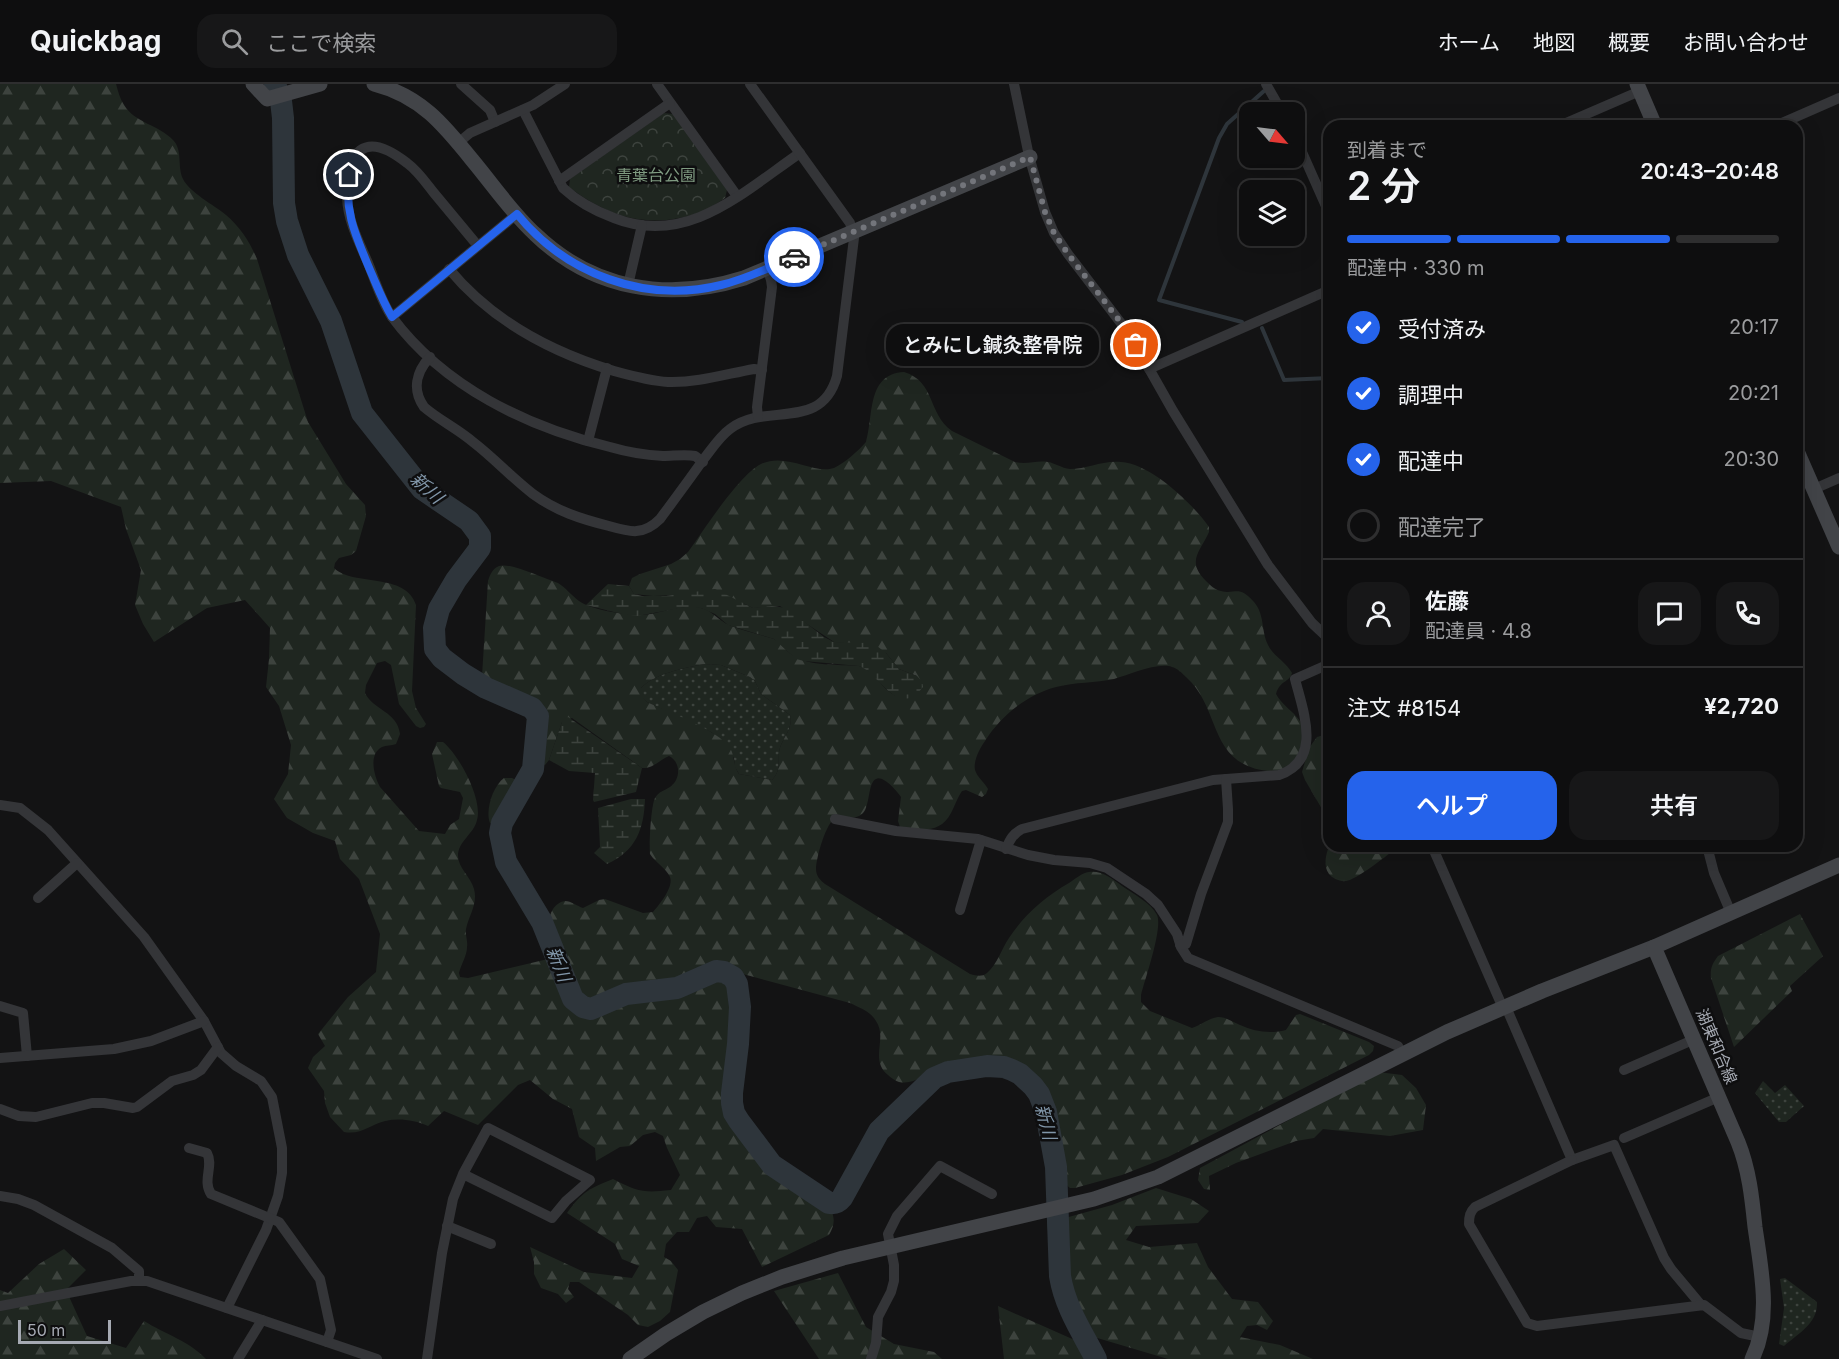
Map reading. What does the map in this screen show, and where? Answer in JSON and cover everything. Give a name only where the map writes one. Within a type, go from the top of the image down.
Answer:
[{"type":"street","points":[[253,84],[267,99],[320,84]]},
{"type":"street","points":[[374,84],[394,90],[420,104],[443,124],[533,233],[563,257],[596,275],[628,285],[657,290],[701,289],[732,282],[1030,157]]},
{"type":"street","points":[[461,84],[490,110],[495,122]]},
{"type":"street","points":[[458,143],[471,133],[523,110],[565,84]]},
{"type":"street","points":[[657,84],[737,196]]},
{"type":"street","points":[[430,357],[419,374],[417,382],[419,400],[424,408],[471,440],[533,494],[571,515],[625,531],[644,531],[653,526],[727,430],[746,420],[801,413],[821,404],[829,396],[837,376],[854,238],[850,223],[750,84]]},
{"type":"street","points":[[1014,84],[1030,157],[1045,212],[1054,233],[1124,327],[1268,565],[1323,633]]},
{"type":"street","points":[[1266,84],[1276,102]]},
{"type":"street","points":[[1571,120],[1638,87],[1652,120]]},
{"type":"street","points":[[1789,120],[1839,98]]},
{"type":"street","points":[[559,181],[670,103]]},
{"type":"street","points":[[523,110],[559,181],[572,196],[586,206],[618,220],[642,225],[670,226],[705,216],[800,153]]},
{"type":"street","points":[[478,246],[408,163],[372,146],[363,147],[356,152],[347,189],[350,219],[392,317],[430,357],[468,388],[505,410],[544,428],[644,454],[696,456],[703,462]]},
{"type":"street","points":[[1305,159],[1323,199]]},
{"type":"street","points":[[392,317],[517,214]]},
{"type":"street","points":[[628,285],[642,225]]},
{"type":"street","points":[[758,417],[757,407],[772,287],[768,268]]},
{"type":"street","points":[[449,269],[490,309],[525,334],[564,354],[607,368],[642,378],[668,382],[762,369]]},
{"type":"street","points":[[1149,369],[1323,293]]},
{"type":"street","points":[[588,441],[607,368]]},
{"type":"street","points":[[1803,466],[1839,547]]},
{"type":"street","points":[[1814,489],[1839,478]]},
{"type":"street","points":[[1006,849],[1009,840],[1022,829],[1213,780],[1279,775],[1288,772],[1296,766],[1306,747],[1307,735],[1295,679],[1323,667]]},
{"type":"street","points":[[1180,945],[1186,944],[1201,894],[1228,822],[1226,779]]},
{"type":"street","points":[[0,805],[20,808],[34,818],[77,863],[144,938],[204,1021],[228,1060],[261,1081],[272,1097],[282,1160],[278,1196],[271,1219],[227,1308]]},
{"type":"street","points":[[835,819],[896,831],[981,840],[1045,859],[1099,865],[1116,873],[1158,905],[1178,934],[1180,945],[1188,958],[1398,1046],[1402,1054]]},
{"type":"street","points":[[960,910],[981,840]]},
{"type":"street","points":[[1435,852],[1572,1160]]},
{"type":"street","points":[[1709,852],[1714,873],[1731,913]]},
{"type":"street","points":[[38,898],[77,863]]},
{"type":"street","points":[[630,1359],[685,1323],[742,1293],[822,1263],[1126,1190],[1174,1170],[1447,1032],[1654,947],[1839,865]]},
{"type":"street","name":"湖東和合線","points":[[1654,947],[1742,1151],[1748,1173],[1762,1278],[1763,1313],[1760,1337],[1752,1359]]},
{"type":"street","points":[[0,1006],[23,1013],[27,1056]]},
{"type":"street","points":[[0,1058],[132,1046],[204,1021]]},
{"type":"street","points":[[1624,1070],[1695,1039]]},
{"type":"street","points":[[0,1109],[28,1117],[92,1103],[137,1107],[172,1081],[201,1071],[218,1047]]},
{"type":"street","points":[[1624,1138],[1719,1097]]},
{"type":"street","points":[[427,1359],[453,1199],[463,1174],[489,1128],[590,1180],[552,1218],[463,1174]]},
{"type":"street","points":[[1701,1305],[1664,1258],[1614,1145],[1572,1160],[1471,1211],[1470,1224],[1527,1323],[1537,1326],[1701,1305],[1708,1307],[1741,1333],[1760,1337]]},
{"type":"street","points":[[189,1148],[207,1153],[209,1158],[206,1181],[211,1194],[279,1222],[320,1279],[331,1330],[327,1342]]},
{"type":"street","points":[[872,1359],[878,1317],[894,1281],[888,1234],[894,1220],[940,1166],[988,1191],[989,1178]]},
{"type":"street","points":[[0,1196],[34,1205],[112,1248],[139,1271],[139,1280]]},
{"type":"street","points":[[447,1226],[491,1244]]},
{"type":"street","points":[[0,1306],[139,1280],[155,1283],[377,1359]]},
{"type":"street","points":[[238,1359],[262,1320]]},
{"type":"green space","points":[[0,84],[116,84],[121,100],[134,116],[167,135],[176,144],[181,174],[186,184],[231,220],[251,247],[257,259],[308,422],[346,484],[365,505],[366,516],[356,551],[339,558],[334,568],[343,574],[402,588],[416,605],[412,691],[416,708],[426,724],[424,727],[416,726],[399,704],[391,665],[385,661],[377,663],[366,685],[365,693],[369,699],[395,720],[400,734],[396,744],[382,747],[375,755],[373,766],[380,787],[419,831],[445,834],[450,825],[459,819],[463,798],[460,792],[439,786],[432,754],[437,742],[443,742],[456,757],[473,790],[478,811],[477,820],[461,846],[458,856],[460,865],[475,894],[466,929],[467,950],[459,973],[460,977],[468,978],[548,959],[556,966],[563,991],[569,1002],[585,1013],[597,1012],[627,998],[678,992],[717,975],[730,980],[735,1004],[735,1019],[727,1103],[730,1114],[761,1159],[778,1176],[832,1212],[834,1224],[829,1235],[762,1267],[742,1229],[716,1227],[707,1216],[697,1218],[689,1232],[677,1232],[666,1244],[664,1257],[671,1261],[678,1270],[670,1312],[660,1321],[648,1327],[638,1325],[628,1315],[579,1282],[570,1282],[568,1289],[574,1297],[566,1303],[558,1294],[541,1288],[534,1274],[530,1247],[584,1272],[632,1278],[639,1266],[622,1259],[615,1244],[567,1213],[587,1192],[613,1179],[641,1190],[671,1190],[680,1175],[663,1136],[655,1132],[643,1135],[630,1146],[620,1147],[596,1161],[595,1148],[579,1137],[572,1109],[553,1099],[530,1080],[518,1085],[478,1125],[444,1111],[428,1126],[407,1120],[390,1120],[350,1133],[344,1132],[330,1117],[324,1091],[308,1068],[313,1057],[325,1046],[318,1034],[348,997],[376,972],[380,934],[359,879],[340,859],[335,841],[313,833],[287,818],[274,799],[288,774],[291,745],[279,706],[266,687],[270,628],[245,600],[207,608],[154,642],[135,605],[141,570],[126,529],[121,507],[51,481],[0,483]]},
{"type":"green space","name":"青葉台公園","points":[[664,113],[673,114],[727,190],[725,198],[704,211],[683,217],[648,220],[632,218],[600,207],[569,187],[570,179]]},
{"type":"green space","points":[[904,372],[921,383],[927,390],[938,416],[952,431],[1015,462],[1048,462],[1070,469],[1121,462],[1133,464],[1158,477],[1182,496],[1209,527],[1196,562],[1200,574],[1217,590],[1244,593],[1254,602],[1260,612],[1268,645],[1292,673],[1276,694],[1300,721],[1303,740],[1295,760],[1283,770],[1267,771],[1248,766],[1234,757],[1224,746],[1197,690],[1178,670],[1159,666],[1114,679],[1056,687],[1034,695],[1015,708],[991,732],[976,759],[975,770],[988,789],[986,794],[982,797],[966,790],[962,791],[947,820],[936,827],[922,829],[900,827],[898,821],[901,797],[890,784],[879,778],[873,781],[863,813],[853,818],[836,818],[825,833],[816,869],[821,881],[970,974],[981,976],[991,970],[1015,929],[1044,900],[1081,875],[1098,872],[1111,878],[1141,899],[1157,915],[1156,942],[1141,995],[1141,1002],[1150,1011],[1192,1028],[1218,1017],[1263,1032],[1286,1030],[1296,1015],[1300,1014],[1374,1046],[1369,1055],[1168,1157],[1122,1175],[1075,1188],[1067,1185],[1062,1170],[1058,1129],[1050,1099],[1032,1074],[1016,1064],[999,1059],[963,1062],[937,1068],[910,1082],[899,1082],[883,1069],[880,1063],[879,1028],[868,1012],[850,1003],[721,966],[669,985],[625,989],[591,1005],[580,1000],[571,987],[564,963],[552,936],[550,915],[555,906],[563,901],[583,908],[605,899],[643,913],[653,912],[665,896],[671,881],[668,874],[650,854],[652,809],[655,798],[660,792],[674,784],[678,775],[676,762],[669,756],[653,766],[642,768],[572,718],[562,722],[549,760],[545,765],[542,764],[540,758],[543,715],[539,708],[524,698],[496,687],[482,676],[488,581],[495,569],[504,565],[558,583],[585,605],[603,610],[644,615],[682,607],[701,608],[729,625],[774,639],[799,659],[824,664],[859,666],[867,670],[894,695],[911,697],[917,676],[899,669],[886,653],[834,642],[780,606],[753,608],[743,603],[677,595],[634,594],[629,586],[632,578],[671,564],[688,552],[732,491],[761,464],[781,461],[826,469],[834,468],[847,460],[866,442],[877,388],[883,380]],"holes":[[[705,664],[721,665],[750,677],[755,681],[761,694],[790,715],[789,729],[780,747],[778,770],[772,780],[739,774],[732,751],[724,741],[704,728],[647,702],[641,696],[641,688],[654,678],[679,669]]]},
{"type":"green space","points":[[608,584],[629,586],[634,594],[642,596],[666,596],[715,589],[753,608],[772,606],[787,608],[824,637],[834,642],[866,643],[877,646],[899,669],[917,676],[922,681],[923,687],[914,696],[905,699],[897,697],[859,666],[796,659],[774,639],[728,625],[715,614],[701,608],[686,607],[637,616],[586,605]]},
{"type":"green space","points":[[705,664],[721,665],[750,677],[755,681],[761,694],[790,715],[789,729],[780,747],[778,770],[772,780],[739,774],[734,758],[722,740],[711,732],[641,697],[641,688],[654,678]]},
{"type":"green space","points":[[568,717],[642,768],[636,792],[594,802],[595,773],[569,771],[549,760],[562,722]]},
{"type":"green space","points":[[1323,735],[1323,811],[1302,772],[1309,748],[1317,737]]},
{"type":"green space","points":[[504,778],[516,780],[515,790],[501,816],[494,824],[490,823],[491,799],[496,787]]},
{"type":"green space","points":[[631,799],[645,799],[640,829],[632,846],[607,864],[594,853],[600,847],[598,808]]},
{"type":"green space","points":[[1391,852],[1363,873],[1344,881],[1334,878],[1327,871],[1327,853]]},
{"type":"green space","points":[[1800,914],[1823,956],[1790,986],[1792,991],[1734,1047],[1711,978],[1713,964],[1718,956]]},
{"type":"green space","points":[[1378,1072],[1402,1075],[1416,1088],[1426,1105],[1423,1130],[1390,1136],[1323,1129],[1314,1138],[1296,1141],[1236,1163],[1209,1176],[1210,1190],[1204,1189],[1198,1180],[1200,1168]]},
{"type":"green space","points":[[1763,1081],[1775,1093],[1785,1085],[1804,1106],[1786,1122],[1779,1122],[1755,1093]]},
{"type":"green space","points":[[1156,1188],[1191,1199],[1209,1211],[1198,1223],[1136,1226],[1126,1240],[1149,1247],[1197,1243],[1208,1267],[1232,1299],[1258,1302],[1273,1321],[1267,1330],[1257,1325],[1247,1326],[1240,1337],[1280,1345],[1313,1359],[1168,1359],[1094,1337],[1054,1282],[1047,1223],[1112,1205]]},
{"type":"green space","points":[[64,1249],[86,1270],[66,1290],[87,1336],[126,1348],[144,1321],[184,1342],[206,1359],[0,1359],[0,1290],[8,1293],[39,1264]]},
{"type":"green space","points":[[838,1273],[866,1327],[894,1344],[934,1352],[942,1359],[819,1359],[774,1291]]},
{"type":"green space","points":[[1785,1278],[1817,1302],[1811,1322],[1784,1346],[1779,1344],[1784,1308],[1780,1279]]},
{"type":"green space","points":[[998,1306],[1097,1350],[1101,1359],[1004,1359]]},
{"type":"waterway","name":"新川","points":[[275,84],[281,101],[283,118],[284,203],[287,221],[298,255],[331,321],[362,413],[422,489],[469,521],[480,536],[480,548],[456,580],[439,609],[434,628],[435,649],[442,658],[463,674],[486,688],[532,708],[538,716],[533,769],[502,823],[500,833],[506,862],[542,922],[573,999],[583,1007],[591,1009],[626,994],[677,988],[716,971],[733,977],[737,984],[740,1007],[732,1093],[734,1113],[772,1165],[829,1203],[836,1203],[842,1198],[879,1131],[934,1078],[948,1072],[987,1066],[1004,1067],[1020,1074],[1039,1094],[1046,1112],[1056,1167],[1062,1287],[1070,1309],[1096,1359]]},
{"type":"waterway","points":[[1242,322],[1159,300],[1219,138],[1227,124],[1264,91]]},
{"type":"waterway","points":[[1262,328],[1284,380],[1323,378]]},
{"type":"way so far","points":[[794,257],[1030,157],[1045,212],[1054,233],[1136,345]]},
{"type":"place","name":"とみにし鍼灸整骨院","points":[[1136,345]]},
{"type":"route","points":[[349,175],[347,189],[350,219],[392,317],[517,214],[543,242],[573,264],[608,279],[644,289],[682,291],[719,286],[744,279],[794,257]]}]
